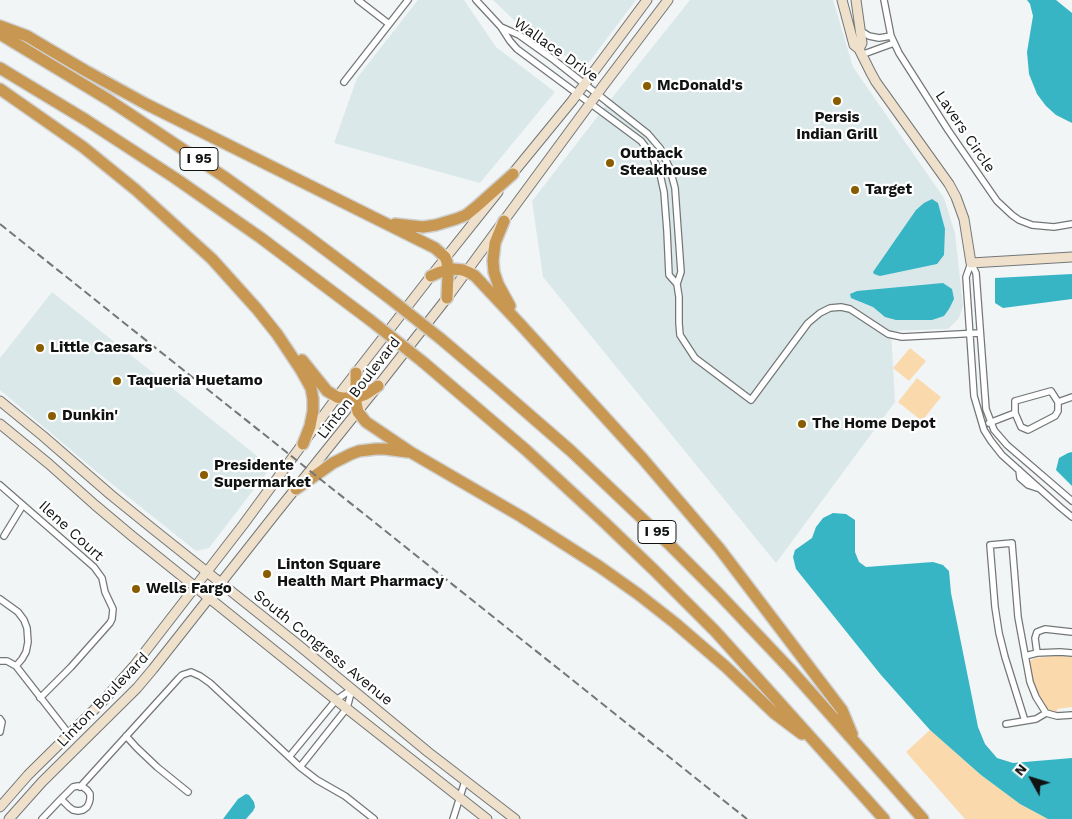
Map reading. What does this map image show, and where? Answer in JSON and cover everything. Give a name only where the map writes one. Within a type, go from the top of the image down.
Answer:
[{"type":"highway","points":[[0,26],[27,36],[146,104],[382,221],[440,252],[447,264],[447,298]]},
{"type":"highway","name":"I 95","points":[[0,34],[109,100],[195,156],[286,220],[388,297],[494,384],[571,451],[671,546],[767,644],[923,819]]},
{"type":"highway","name":"I 95","points":[[0,68],[108,134],[204,198],[290,259],[423,362],[532,456],[642,558],[729,646],[884,819]]},
{"type":"highway","points":[[0,89],[83,147],[141,194],[212,259],[257,309],[277,334],[305,376],[312,393],[314,406],[310,426],[303,444]]},
{"type":"highway","points":[[382,221],[423,227],[462,217],[473,210],[513,174]]},
{"type":"highway","points":[[504,221],[494,248],[493,266],[501,290],[520,325]]},
{"type":"highway","points":[[447,264],[475,276],[643,459],[728,561],[842,710],[855,742]]},
{"type":"highway","points":[[431,276],[447,264]]},
{"type":"highway","points":[[277,334],[302,359],[327,391],[337,397],[355,398],[366,394],[378,386]]},
{"type":"highway","points":[[356,372],[355,398],[358,412],[366,422],[412,453],[561,541],[638,594],[675,623],[774,713],[824,751]]},
{"type":"highway","points":[[296,489],[332,463],[344,456],[359,451],[385,449],[412,453]]},
{"type":"main road","points":[[447,264],[513,174],[577,94],[647,0]]},
{"type":"main road","name":"Linton Boulevard","points":[[9,819],[63,760],[153,670],[467,272],[668,0]]},
{"type":"main road","points":[[842,0],[854,46],[860,52],[876,82],[949,184],[956,197],[964,219],[971,264],[1072,257]]},
{"type":"main road","points":[[856,0],[862,43],[860,52]]},
{"type":"main road","name":"Linton Boulevard","points":[[0,807],[28,775],[119,684],[196,587],[337,397],[431,276]]},
{"type":"main road","name":"South Congress Avenue","points":[[0,401],[110,495],[289,637],[465,781],[515,819]]},
{"type":"main road","name":"South Congress Avenue","points":[[0,424],[42,458],[95,506],[336,700],[488,819]]},
{"type":"main road","points":[[63,760],[71,742],[69,734]]},
{"type":"street","points":[[358,0],[388,24]]},
{"type":"street","points":[[344,82],[408,0]]},
{"type":"street","name":"Wallace Drive","points":[[476,0],[518,49],[641,141],[651,154],[660,174],[664,192],[669,274],[677,284]]},
{"type":"street","name":"Lavers Circle","points":[[884,0],[891,36],[904,61],[953,138],[997,201],[1019,220],[1032,225],[1054,227],[1072,224]]},
{"type":"street","name":"Wallace Drive","points":[[501,27],[518,35],[540,50],[648,134],[660,148],[670,169],[676,195],[681,272],[677,284]]},
{"type":"street","points":[[861,31],[869,36],[879,38],[891,36]]},
{"type":"street","points":[[860,52],[894,43]]},
{"type":"street","points":[[971,264],[976,273],[986,409],[994,430],[1007,445],[1072,501]]},
{"type":"street","points":[[971,264],[966,277],[974,396],[983,425],[991,441],[1002,455],[1019,470],[1020,478],[1028,485],[1040,490],[1072,517]]},
{"type":"street","points":[[677,284],[680,335],[687,347],[695,358],[751,400],[808,323],[820,313],[830,308],[842,307],[850,309],[888,334],[902,337],[980,333]]},
{"type":"street","points":[[1051,391],[1058,402],[1058,411],[1055,416],[1028,430],[1021,427],[1015,413],[1015,401],[1051,391]]},
{"type":"street","points":[[1058,402],[1072,397]]},
{"type":"street","points":[[983,425],[1015,413]]},
{"type":"street","points":[[1019,470],[1027,462]]},
{"type":"street","name":"Ilene Court","points":[[0,485],[97,570],[102,578],[113,614],[110,623],[40,698]]},
{"type":"street","name":"Ilene Court","points":[[4,536],[23,505]]},
{"type":"street","points":[[1025,721],[999,634],[990,545],[1012,543],[1018,617],[1030,682],[1036,697],[1046,713],[1057,716],[1072,715]]},
{"type":"street","points":[[0,599],[18,612],[27,628],[27,647],[22,659],[16,666]]},
{"type":"street","points":[[1038,653],[1035,638],[1037,632],[1045,629],[1072,632]]},
{"type":"street","points":[[1026,656],[1038,653],[1072,653]]},
{"type":"street","points":[[0,661],[7,661],[16,666],[69,734]]},
{"type":"street","points":[[80,787],[179,678],[192,672],[210,683],[300,767],[317,780],[345,796],[374,819]]},
{"type":"street","points":[[289,757],[336,700],[352,689]]},
{"type":"street","points":[[300,767],[347,708],[352,689]]},
{"type":"street","points":[[1006,724],[1036,719],[1046,713]]},
{"type":"street","points":[[0,719],[2,722],[0,732]]},
{"type":"street","points":[[126,736],[157,767],[188,792]]},
{"type":"street","points":[[453,819],[465,781]]},
{"type":"street","points":[[42,819],[61,799],[73,787],[80,787],[87,790],[90,794],[90,803],[83,810],[78,811],[73,810],[61,799]]},
{"type":"shaded area","points":[[418,0],[464,0],[496,47],[555,92],[480,183],[334,143],[357,78]]},
{"type":"shaded area","points":[[493,0],[636,0],[584,69],[517,23]]},
{"type":"shaded area","points":[[690,0],[833,0],[853,67],[944,198],[955,233],[963,306],[959,318],[948,329],[891,331],[895,402],[776,563],[543,277],[532,201]]},
{"type":"shaded area","points":[[52,292],[271,467],[209,548],[196,551],[97,472],[0,390],[0,358]]},
{"type":"shaded area","points":[[910,348],[926,361],[909,381],[893,368]]},
{"type":"shaded area","points":[[917,378],[941,397],[922,421],[898,402]]},
{"type":"shaded area","points":[[1052,656],[1072,657],[1072,707],[1057,709],[1058,714],[1048,711],[1038,696],[1029,663],[1036,658]]},
{"type":"shaded area","points":[[930,730],[981,775],[1020,804],[1048,819],[965,819],[906,752]]},
{"type":"water","points":[[1027,0],[1056,0],[1072,13],[1072,123],[1056,115],[1046,106],[1037,94],[1029,74],[1027,52],[1033,16]]},
{"type":"water","points":[[932,199],[938,203],[945,229],[944,255],[937,264],[880,276],[874,274],[873,272],[916,210]]},
{"type":"water","points":[[1072,274],[1072,299],[1003,308],[995,303],[995,278]]},
{"type":"water","points":[[943,283],[952,289],[954,299],[944,316],[932,320],[896,320],[885,317],[873,307],[851,298],[850,294],[857,291]]},
{"type":"water","points":[[1072,452],[1072,486],[1056,470],[1059,458]]},
{"type":"water","points":[[833,513],[846,514],[855,520],[855,552],[859,562],[866,567],[933,562],[943,565],[949,571],[951,593],[978,727],[985,744],[997,758],[1013,763],[1072,758],[1072,819],[1048,819],[1020,804],[981,775],[930,730],[881,675],[796,569],[793,557],[795,550],[812,538],[816,527],[823,518]]},
{"type":"water","points":[[246,794],[254,802],[255,807],[246,819],[223,819],[238,799]]},
{"type":"railway","points":[[0,224],[747,819]]},
{"type":"place","name":"McDonald's","points":[[647,86]]},
{"type":"place","name":"Persis Indian Grill","points":[[837,101]]},
{"type":"place","name":"Outback Steakhouse","points":[[610,163]]},
{"type":"place","name":"Target","points":[[855,190]]},
{"type":"place","name":"Little Caesars","points":[[40,348]]},
{"type":"place","name":"Taqueria Huetamo","points":[[117,381]]},
{"type":"place","name":"Dunkin'","points":[[52,416]]},
{"type":"place","name":"The Home Depot","points":[[802,424]]},
{"type":"place","name":"Presidente Supermarket","points":[[204,475]]},
{"type":"place","name":"Linton Square Health Mart Pharmacy","points":[[267,574]]},
{"type":"place","name":"Wells Fargo","points":[[136,589]]}]
